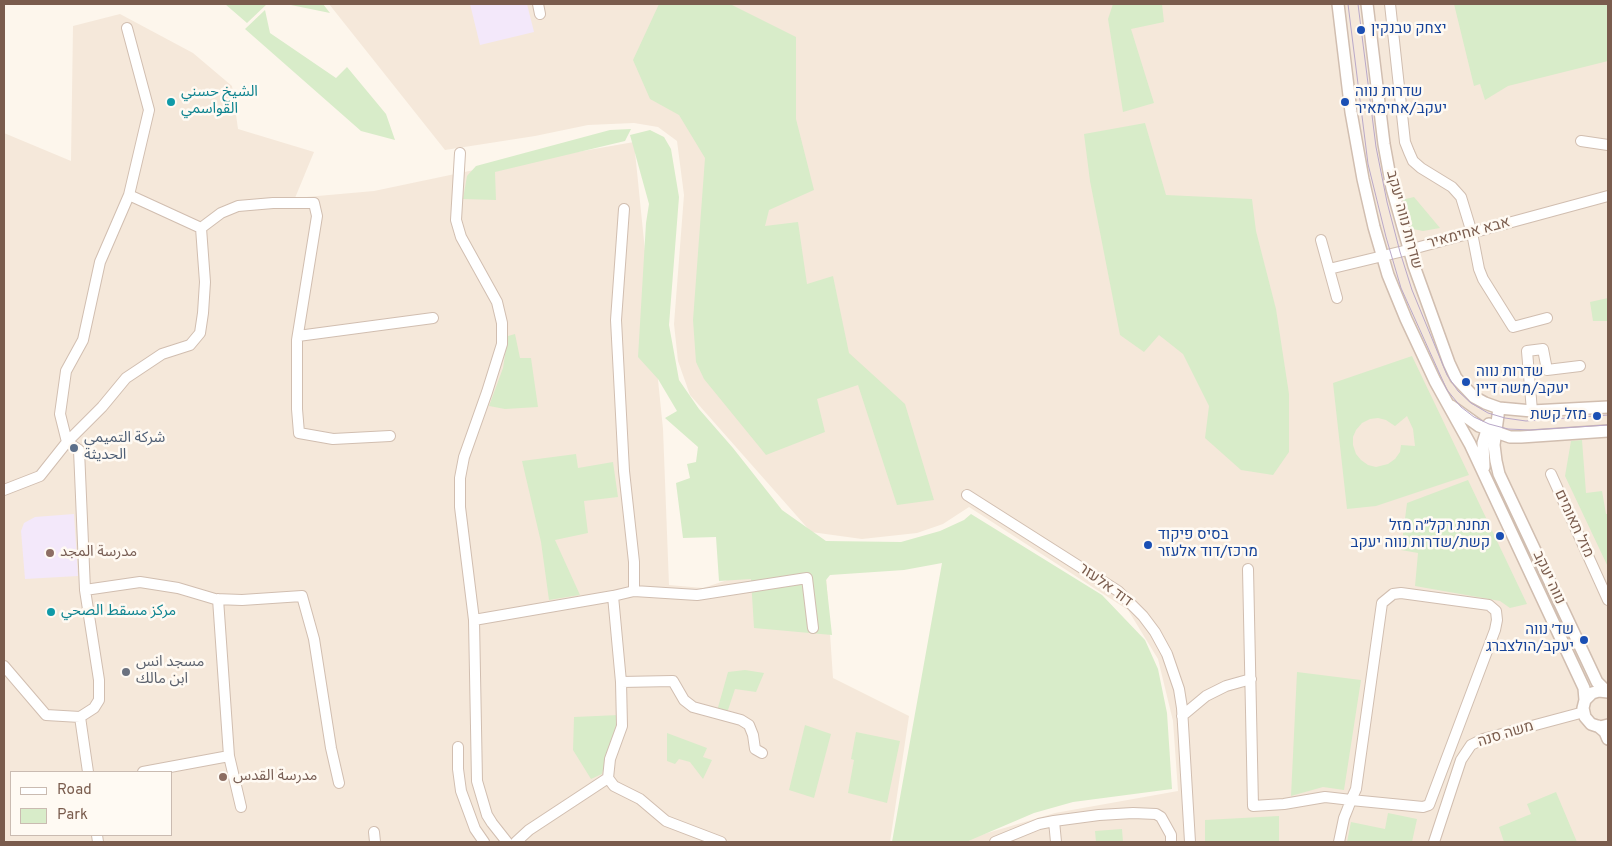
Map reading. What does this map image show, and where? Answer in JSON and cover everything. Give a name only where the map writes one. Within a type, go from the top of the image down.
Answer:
[{"type":"street","points":[[538,4],[540,14]]},
{"type":"street","name":"שדרות נווה יעקב","points":[[1338,4],[1361,171],[1382,257],[1404,314],[1441,393],[1467,439],[1490,491]]},
{"type":"street","name":"שדרות נווה יעקב","points":[[1367,4],[1384,144],[1392,188],[1409,250],[1452,372],[1462,386],[1474,397],[1499,408],[1532,410],[1608,407]]},
{"type":"street","points":[[1390,4],[1406,142],[1413,161],[1420,168],[1457,191],[1465,204],[1481,274],[1512,327],[1547,318]]},
{"type":"street","points":[[4,666],[46,715],[80,717],[94,708],[99,700],[99,680],[85,590],[79,450],[67,442],[60,414],[66,371],[83,340],[100,262],[129,195],[149,110],[127,28]]},
{"type":"street","points":[[1581,141],[1608,145]]},
{"type":"street","points":[[460,153],[456,220],[461,236],[497,302],[502,323],[502,344],[488,392],[464,457],[460,478],[460,507],[474,620],[477,781],[487,815],[507,842]]},
{"type":"street","points":[[129,195],[201,228]]},
{"type":"street","name":"אבא אחימאיר","points":[[1329,269],[1409,250],[1608,196]]},
{"type":"street","points":[[201,228],[221,214],[238,206],[272,202],[314,203],[317,216],[298,336],[297,409],[299,433],[333,439],[390,436]]},
{"type":"street","points":[[624,209],[616,320],[624,471],[634,562],[634,591]]},
{"type":"street","points":[[4,490],[40,476],[67,442],[102,407],[126,378],[162,354],[190,345],[200,333],[205,282],[201,228]]},
{"type":"street","points":[[1321,240],[1337,298]]},
{"type":"street","points":[[298,336],[434,318]]},
{"type":"street","points":[[1532,410],[1527,351],[1543,349],[1547,370],[1580,366]]},
{"type":"street","name":"שדרות נווה יעקב","points":[[1441,393],[1451,406],[1462,415],[1491,431]]},
{"type":"street","points":[[1490,491],[1483,459],[1483,443],[1491,431],[1499,408]]},
{"type":"street","points":[[1491,431],[1521,437]]},
{"type":"street","points":[[1491,431],[1496,462]]},
{"type":"street","points":[[1496,462],[1505,444],[1521,437],[1608,431]]},
{"type":"street","name":"נווה יעקב","points":[[1496,462],[1499,474],[1513,505],[1597,682],[1607,692]]},
{"type":"street","name":"מזל תאומים","points":[[1551,474],[1608,600]]},
{"type":"street","name":"נווה יעקב","points":[[1490,491],[1584,688],[1585,700]]},
{"type":"street","name":"דוד אלעזר","points":[[967,495],[1079,566],[1127,599],[1151,627],[1166,654],[1179,688],[1190,842]]},
{"type":"street","points":[[1248,569],[1253,806],[1284,804],[1324,797],[1351,800],[1423,807],[1429,805],[1495,630],[1496,611],[1489,605],[1401,593],[1393,594],[1382,603],[1356,789],[1351,800],[1344,818],[1339,842]]},
{"type":"street","points":[[474,620],[634,591],[697,595],[807,578],[813,628]]},
{"type":"street","points":[[85,590],[140,582],[178,588],[218,599],[242,600],[302,596],[314,638],[331,748],[339,782]]},
{"type":"street","points":[[613,596],[622,726],[610,759],[608,778],[614,786],[640,799],[666,821],[721,842]]},
{"type":"street","points":[[218,599],[229,756],[241,807]]},
{"type":"street","points":[[1182,716],[1206,696],[1226,686],[1251,679]]},
{"type":"street","points":[[620,682],[673,682],[684,700],[693,707],[740,720],[749,725],[755,749],[762,753]]},
{"type":"street","points":[[1607,692],[1594,692],[1585,700],[1584,712],[1588,721],[1603,726],[1608,739]]},
{"type":"street","name":"משה סנה","points":[[1434,842],[1460,760],[1471,745],[1483,739],[1584,712]]},
{"type":"street","points":[[80,717],[88,771]]},
{"type":"street","points":[[458,747],[461,792],[475,829],[484,842]]},
{"type":"street","points":[[148,771],[229,756]]},
{"type":"street","points":[[516,842],[529,830],[608,778]]},
{"type":"street","points":[[995,842],[1039,824],[1054,821],[1099,815],[1156,814],[1161,817],[1166,826],[1171,842]]},
{"type":"street","points":[[1054,821],[1056,842]]},
{"type":"shaded area","points":[[329,4],[1608,4],[1608,842],[957,842],[1055,813],[1178,791],[1173,721],[1158,659],[1128,610],[969,507],[943,524],[917,533],[862,539],[811,532],[690,395],[678,361],[674,324],[684,195],[677,141],[658,127],[634,123],[588,125],[535,136],[445,150]]},
{"type":"shaded area","points":[[470,4],[527,4],[534,32],[480,45]]},
{"type":"shaded area","points":[[120,14],[193,53],[232,86],[238,129],[314,152],[295,198],[374,191],[474,170],[634,142],[663,429],[669,585],[703,588],[783,562],[825,560],[833,678],[909,716],[890,842],[4,842],[4,133],[71,161],[73,26]]},
{"type":"shaded area","name":"مدرسة المجد","points":[[74,514],[78,576],[25,579],[21,531],[24,523],[35,517]]},
{"type":"green space","points":[[225,4],[267,4],[247,23]]},
{"type":"green space","points":[[286,4],[323,4],[330,13]]},
{"type":"green space","points":[[659,4],[730,4],[796,37],[796,119],[814,190],[769,210],[765,226],[798,222],[807,284],[833,276],[849,353],[905,404],[934,500],[897,505],[858,385],[817,399],[825,432],[766,455],[704,379],[696,362],[693,320],[705,158],[679,115],[650,99],[633,60]]},
{"type":"green space","points":[[1113,4],[1162,4],[1164,22],[1131,29],[1154,103],[1123,112],[1108,19]]},
{"type":"green space","points":[[1454,4],[1608,4],[1608,61],[1508,86],[1485,100],[1480,84],[1474,86]]},
{"type":"green space","points":[[265,10],[270,33],[336,78],[347,67],[386,114],[395,140],[361,131],[245,29]]},
{"type":"green space","points":[[1145,123],[1166,195],[1252,199],[1256,231],[1276,309],[1289,394],[1289,452],[1273,475],[1241,470],[1205,438],[1209,406],[1183,354],[1159,335],[1144,352],[1120,335],[1090,181],[1084,134]]},
{"type":"green space","points":[[631,129],[625,141],[495,172],[496,200],[463,199],[467,176],[476,166],[610,130]]},
{"type":"green space","points":[[650,130],[664,137],[671,149],[679,197],[669,325],[679,380],[699,409],[733,448],[782,510],[826,541],[901,542],[940,531],[964,520],[971,514],[1102,595],[1145,640],[1158,669],[1167,713],[1172,789],[1073,802],[1034,813],[966,842],[892,842],[942,563],[904,570],[830,575],[826,580],[832,635],[754,628],[751,579],[719,581],[716,537],[683,538],[676,483],[690,478],[687,464],[696,462],[698,447],[665,418],[677,411],[658,379],[638,357],[646,223],[649,204],[630,135]]},
{"type":"green space","points":[[1414,197],[1440,228],[1423,231],[1409,226],[1401,200]]},
{"type":"green space","points":[[1608,298],[1608,321],[1593,321],[1590,302]]},
{"type":"green space","points":[[515,334],[520,358],[531,358],[538,407],[505,409],[489,406],[503,368],[508,336]]},
{"type":"green space","points":[[1412,356],[1469,475],[1376,506],[1347,509],[1333,383]],"holes":[[[1407,416],[1413,429],[1415,446],[1401,445],[1400,452],[1388,464],[1376,467],[1368,465],[1356,454],[1353,437],[1362,423],[1370,419],[1386,420],[1395,426]]]},
{"type":"green space","points":[[1582,440],[1586,493],[1602,491],[1606,514],[1608,514],[1608,567],[1565,476],[1571,441]]},
{"type":"green space","points":[[576,454],[578,468],[613,462],[618,497],[584,501],[588,533],[555,540],[580,595],[549,600],[541,542],[522,461]]},
{"type":"green space","points":[[1468,480],[1527,604],[1510,608],[1500,601],[1415,586],[1418,553],[1401,550],[1407,503]]},
{"type":"green space","points":[[745,670],[764,673],[756,692],[735,689],[727,713],[717,711],[728,672]]},
{"type":"green space","points":[[1297,672],[1361,680],[1344,790],[1323,787],[1291,796]]},
{"type":"green space","points":[[619,715],[602,774],[591,779],[573,750],[574,717]]},
{"type":"green space","points":[[805,725],[831,734],[814,798],[789,790]]},
{"type":"green space","points":[[856,732],[900,741],[887,803],[848,793],[854,760],[851,759]]},
{"type":"green space","points":[[667,733],[707,748],[703,757],[712,760],[703,779],[690,762],[679,759],[675,764],[667,761]]},
{"type":"green space","points":[[1556,792],[1577,842],[1504,842],[1499,827],[1531,814],[1527,804]]},
{"type":"green space","points":[[1388,813],[1417,819],[1412,842],[1347,842],[1351,822],[1385,829]]},
{"type":"green space","points":[[1279,816],[1279,842],[1205,842],[1205,820]]},
{"type":"green space","points":[[1122,829],[1123,842],[1096,842],[1095,831]]},
{"type":"tram line","points":[[1348,4],[1368,164],[1386,237],[1401,288],[1447,390],[1461,407],[1474,417],[1489,424],[1508,429],[1530,430],[1608,425]]},
{"type":"tram line","points":[[1358,4],[1376,147],[1387,202],[1412,290],[1447,375],[1458,391],[1471,403],[1488,413],[1505,418],[1526,421],[1608,415]]},
{"type":"place","name":"יצחק טבנקין","points":[[1361,30]]},
{"type":"place","name":"الشيخ حسني القواسمي","points":[[171,102]]},
{"type":"place","name":"שדרות נווה יעקב/אחימאיר","points":[[1345,102]]},
{"type":"place","name":"שדרות נווה יעקב/משה דיין","points":[[1466,382]]},
{"type":"place","name":"מזל קשת","points":[[1597,416]]},
{"type":"place","name":"شركة التميمي الحديثة","points":[[74,448]]},
{"type":"place","name":"תחנת רקל״ה מזל קשת/שדרות נווה יעקב","points":[[1500,536]]},
{"type":"place","name":"בסיס פיקוד מרכז/דוד אלעזר","points":[[1148,545]]},
{"type":"place","name":"مدرسة المجد","points":[[50,553]]},
{"type":"place","name":"مركز مسقط الصحي","points":[[51,612]]},
{"type":"place","name":"שד׳ נווה יעקב/הולצברג","points":[[1584,640]]},
{"type":"place","name":"مسجد انس ابن مالك","points":[[126,672]]},
{"type":"place","name":"مدرسة القدس","points":[[223,777]]}]
